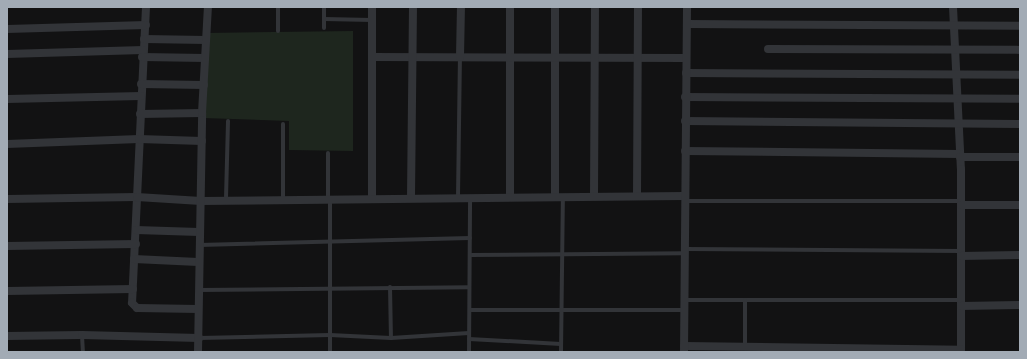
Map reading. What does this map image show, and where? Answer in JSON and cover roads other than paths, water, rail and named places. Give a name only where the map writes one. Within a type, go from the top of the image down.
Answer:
[{"type":"street","points":[[146,7],[146,25],[142,54],[136,244],[132,303],[137,308],[198,309]]},
{"type":"street","points":[[198,352],[198,262],[201,201],[202,113],[208,7]]},
{"type":"street","points":[[372,7],[372,198]]},
{"type":"street","points":[[411,197],[413,7]]},
{"type":"street","points":[[460,57],[461,7]]},
{"type":"street","points":[[510,7],[510,197]]},
{"type":"street","points":[[555,7],[559,196]]},
{"type":"street","points":[[594,196],[595,7]]},
{"type":"street","points":[[637,196],[638,7]]},
{"type":"street","points":[[687,7],[684,198],[684,349],[745,347],[961,351],[960,156],[953,7]]},
{"type":"street","points":[[686,24],[1020,26]]},
{"type":"street","points":[[7,29],[146,25]]},
{"type":"street","points":[[144,39],[206,40]]},
{"type":"street","points":[[768,49],[1020,50]]},
{"type":"street","points":[[7,54],[142,54],[205,58]]},
{"type":"street","points":[[372,57],[686,58]]},
{"type":"street","points":[[686,73],[1020,75]]},
{"type":"street","points":[[141,84],[204,86]]},
{"type":"street","points":[[7,99],[141,96]]},
{"type":"street","points":[[685,97],[1020,100]]},
{"type":"street","points":[[140,114],[202,113]]},
{"type":"street","points":[[685,121],[1020,124]]},
{"type":"street","points":[[7,144],[139,140],[202,141]]},
{"type":"street","points":[[685,151],[1020,157]]},
{"type":"street","points":[[7,199],[137,197],[201,201],[226,198],[637,196],[684,198]]},
{"type":"street","points":[[961,203],[1020,205]]},
{"type":"street","points":[[136,230],[199,232]]},
{"type":"street","points":[[7,246],[136,244]]},
{"type":"street","points":[[961,253],[1020,255]]},
{"type":"street","points":[[134,259],[198,262]]},
{"type":"street","points":[[7,292],[133,289]]},
{"type":"street","points":[[961,303],[1020,305]]},
{"type":"street","points":[[7,336],[82,335],[199,338]]},
{"type":"lane","points":[[278,7],[278,30]]},
{"type":"lane","points":[[324,7],[324,28]]},
{"type":"lane","points":[[324,19],[372,20]]},
{"type":"lane","points":[[458,198],[460,57]]},
{"type":"lane","points":[[226,198],[228,121]]},
{"type":"lane","points":[[283,124],[283,198]]},
{"type":"lane","points":[[328,153],[331,242],[330,352]]},
{"type":"lane","points":[[559,196],[562,253],[561,352]]},
{"type":"lane","points":[[469,352],[470,198]]},
{"type":"lane","points":[[684,198],[961,203]]},
{"type":"lane","points":[[199,245],[470,238]]},
{"type":"lane","points":[[470,255],[684,251],[961,253]]},
{"type":"lane","points":[[198,290],[330,287],[469,287]]},
{"type":"lane","points":[[390,287],[391,338]]},
{"type":"lane","points":[[684,300],[961,303]]},
{"type":"lane","points":[[745,300],[745,347]]},
{"type":"lane","points":[[470,310],[684,310]]},
{"type":"lane","points":[[199,338],[330,335],[391,338],[469,333]]},
{"type":"lane","points":[[82,335],[83,352]]},
{"type":"lane","points":[[469,340],[561,344]]}]
